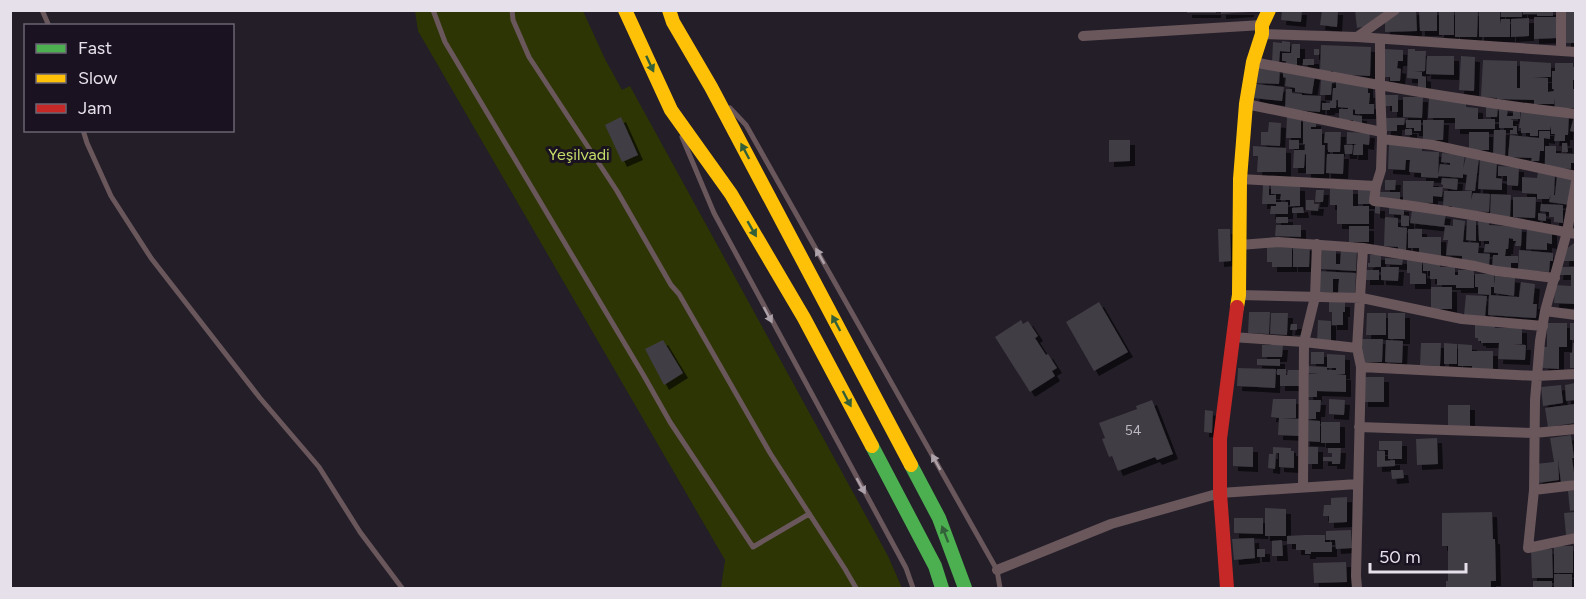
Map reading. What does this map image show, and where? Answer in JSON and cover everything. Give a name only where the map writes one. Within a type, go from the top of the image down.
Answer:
[{"type":"main road","points":[[625,10],[671,110],[731,194],[804,318],[935,566],[942,588]]},
{"type":"main road","points":[[669,10],[673,22],[711,87],[939,518],[965,588]]},
{"type":"main road","points":[[1227,588],[1220,493],[1220,440],[1239,295],[1240,179],[1246,104],[1253,62],[1269,10]]},
{"type":"street","points":[[1358,37],[1395,10]]},
{"type":"street","points":[[1561,10],[1561,50]]},
{"type":"street","points":[[1083,36],[1262,29],[1575,52]]},
{"type":"street","points":[[1380,39],[1382,136],[1380,170],[1374,201],[1435,209],[1571,233]]},
{"type":"street","points":[[1253,62],[1380,85],[1575,114]]},
{"type":"street","points":[[1246,104],[1382,136],[1575,176]]},
{"type":"street","points":[[1240,179],[1376,186]]},
{"type":"street","points":[[1575,182],[1571,233],[1545,311],[1543,326],[1537,376],[1534,490],[1528,548],[1575,538]]},
{"type":"street","points":[[1240,245],[1278,242],[1364,248],[1475,266],[1496,272],[1556,278]]},
{"type":"street","points":[[1303,487],[1304,342],[1315,297],[1317,244]]},
{"type":"street","points":[[1357,588],[1360,367],[1358,348],[1364,248]]},
{"type":"street","points":[[1239,295],[1362,298],[1462,319],[1543,326]]},
{"type":"street","points":[[1545,311],[1575,315]]},
{"type":"street","points":[[1232,337],[1358,348]]},
{"type":"street","points":[[1360,367],[1537,376],[1575,374]]},
{"type":"street","points":[[1359,427],[1534,433],[1575,429]]},
{"type":"street","points":[[997,570],[1111,524],[1220,493],[1358,484]]},
{"type":"street","points":[[1534,490],[1575,485]]},
{"type":"lane","points":[[42,10],[48,24]]},
{"type":"lane","points":[[433,10],[445,42],[670,422],[753,547],[809,514]]},
{"type":"lane","points":[[512,10],[513,20],[529,57],[617,191],[770,453],[856,588]]},
{"type":"lane","points":[[711,87],[746,124],[997,570],[1000,588]]},
{"type":"lane","points":[[671,110],[714,213],[906,568],[913,588]]},
{"type":"lane","points":[[84,132],[111,195],[151,258],[246,380],[319,467],[360,532],[402,588]]},
{"type":"green space","name":"Yeşilvadi","points":[[415,11],[583,11],[622,90],[630,86],[888,556],[902,588],[721,588],[725,560],[418,31]]},
{"type":"building","points":[[1187,10],[1216,10],[1216,13],[1187,13]]},
{"type":"building","points":[[1221,10],[1249,10],[1249,12],[1221,14]]},
{"type":"building","points":[[1282,10],[1302,10],[1301,22],[1281,20]]},
{"type":"building","points":[[1322,10],[1338,10],[1337,27],[1320,25]]},
{"type":"building","points":[[1355,10],[1386,10],[1368,26],[1357,28]]},
{"type":"building","points":[[1403,10],[1416,10],[1417,31],[1385,32],[1385,19]]},
{"type":"building","points":[[1419,10],[1437,10],[1437,31],[1420,31]]},
{"type":"building","points":[[1439,10],[1454,10],[1454,35],[1439,35]]},
{"type":"building","points":[[1501,10],[1522,10],[1522,17],[1501,17]]},
{"type":"building","points":[[1523,10],[1553,10],[1553,16],[1523,14]]},
{"type":"building","points":[[1566,10],[1575,10],[1575,43],[1566,43]]},
{"type":"building","points":[[1455,11],[1478,11],[1477,37],[1455,37]]},
{"type":"building","points":[[1479,12],[1500,12],[1500,24],[1501,19],[1510,19],[1510,37],[1479,37]]},
{"type":"building","points":[[1534,17],[1557,17],[1557,38],[1534,39]]},
{"type":"building","points":[[1529,18],[1529,36],[1511,37],[1511,19]]},
{"type":"building","points":[[1282,41],[1290,42],[1290,52],[1280,51],[1279,63],[1272,63],[1273,42],[1282,43]]},
{"type":"building","points":[[1292,44],[1300,44],[1300,58],[1297,58],[1297,67],[1286,66],[1286,61],[1282,61],[1282,53],[1291,53]]},
{"type":"building","points":[[1321,45],[1371,47],[1370,76],[1320,71]]},
{"type":"building","points":[[1314,49],[1319,49],[1319,55],[1314,55]]},
{"type":"building","points":[[1385,49],[1403,50],[1403,61],[1398,61],[1397,68],[1401,69],[1400,81],[1390,81],[1390,77],[1384,77]]},
{"type":"building","points":[[1408,49],[1426,51],[1425,71],[1414,72],[1422,72],[1422,76],[1426,77],[1426,88],[1418,88],[1418,79],[1407,78]]},
{"type":"building","points":[[1427,56],[1454,56],[1454,75],[1426,74]]},
{"type":"building","points":[[1461,56],[1475,57],[1474,91],[1459,90]]},
{"type":"building","points":[[1303,59],[1314,59],[1314,65],[1303,65]]},
{"type":"building","points":[[1483,60],[1517,61],[1517,88],[1520,88],[1520,61],[1551,63],[1551,77],[1533,77],[1548,78],[1548,92],[1554,91],[1552,71],[1555,71],[1555,63],[1573,63],[1575,67],[1573,89],[1575,89],[1575,108],[1555,108],[1554,98],[1554,104],[1534,104],[1534,100],[1481,97]]},
{"type":"building","points":[[1258,67],[1280,69],[1279,84],[1257,83]]},
{"type":"building","points":[[1283,69],[1315,75],[1312,94],[1295,92],[1295,88],[1285,86],[1286,78],[1283,77]]},
{"type":"building","points":[[1321,78],[1334,79],[1331,95],[1320,95]]},
{"type":"building","points":[[1336,81],[1368,84],[1369,104],[1374,104],[1374,114],[1355,114],[1353,109],[1353,115],[1362,116],[1362,125],[1353,125],[1353,120],[1339,120],[1339,109],[1348,108],[1338,107],[1338,100],[1336,100],[1336,108],[1322,110],[1322,103],[1332,101]]},
{"type":"building","points":[[1256,84],[1284,87],[1282,101],[1254,98]]},
{"type":"building","points":[[1286,89],[1292,89],[1292,93],[1302,95],[1321,96],[1320,112],[1285,109]]},
{"type":"building","points":[[1385,95],[1398,95],[1398,112],[1392,112],[1392,106],[1385,106]]},
{"type":"building","points":[[1403,97],[1423,97],[1422,118],[1403,117]]},
{"type":"building","points":[[1429,98],[1466,103],[1466,107],[1478,108],[1478,119],[1495,119],[1495,129],[1455,129],[1455,118],[1428,118]]},
{"type":"building","points":[[1486,106],[1498,106],[1497,117],[1486,117]]},
{"type":"building","points":[[1499,107],[1508,108],[1507,116],[1513,116],[1513,111],[1520,111],[1520,119],[1510,119],[1513,120],[1513,128],[1499,128]]},
{"type":"building","points":[[1521,112],[1569,114],[1568,135],[1565,135],[1565,141],[1554,141],[1555,134],[1551,134],[1551,126],[1550,130],[1538,130],[1538,136],[1521,133],[1521,128],[1519,128]]},
{"type":"building","points":[[1575,113],[1575,132],[1570,131]]},
{"type":"building","points":[[621,117],[638,155],[622,162],[605,125]]},
{"type":"building","points":[[1287,117],[1301,117],[1301,138],[1286,138]]},
{"type":"building","points":[[1386,118],[1405,118],[1404,125],[1397,125],[1397,131],[1386,131]]},
{"type":"building","points":[[1406,120],[1421,120],[1421,131],[1406,128]]},
{"type":"building","points":[[1423,120],[1444,120],[1443,140],[1423,140]]},
{"type":"building","points":[[1303,121],[1316,121],[1316,127],[1311,127],[1311,129],[1322,129],[1322,145],[1325,145],[1324,174],[1306,174],[1306,154],[1304,168],[1293,168],[1294,150],[1305,150]]},
{"type":"building","points":[[1269,122],[1281,123],[1280,146],[1261,145],[1261,132],[1268,132]]},
{"type":"building","points":[[1513,126],[1517,126],[1517,134],[1510,134]]},
{"type":"building","points":[[1405,129],[1412,129],[1412,135],[1405,135]]},
{"type":"building","points":[[1494,130],[1506,130],[1505,157],[1493,157]]},
{"type":"building","points":[[1539,131],[1550,131],[1550,139],[1544,138],[1544,151],[1540,151],[1539,161],[1531,161],[1532,158],[1508,157],[1510,135],[1539,138]]},
{"type":"building","points":[[1325,132],[1341,132],[1340,152],[1328,152],[1328,143],[1324,143]]},
{"type":"building","points":[[1347,132],[1370,133],[1369,145],[1363,144],[1363,155],[1353,155],[1354,145],[1357,144],[1347,144]]},
{"type":"building","points":[[1469,132],[1489,132],[1489,150],[1469,150]]},
{"type":"building","points":[[1109,140],[1130,140],[1130,161],[1109,162]]},
{"type":"building","points":[[1289,140],[1299,140],[1299,149],[1289,149]]},
{"type":"building","points":[[1389,143],[1422,148],[1422,151],[1439,152],[1438,178],[1421,177],[1421,173],[1409,172],[1410,160],[1406,160],[1405,170],[1388,169]]},
{"type":"building","points":[[1562,143],[1567,143],[1568,152],[1562,152]]},
{"type":"building","points":[[1344,145],[1353,145],[1352,154],[1345,154]]},
{"type":"building","points":[[1253,146],[1286,148],[1286,172],[1257,172],[1258,156],[1253,156]]},
{"type":"building","points":[[1545,146],[1556,146],[1556,153],[1575,154],[1575,163],[1571,163],[1571,169],[1545,167]]},
{"type":"building","points":[[1442,153],[1465,155],[1463,169],[1466,156],[1479,158],[1475,191],[1465,190],[1467,175],[1463,174],[1463,178],[1438,176],[1440,164],[1450,165],[1450,163],[1441,162]]},
{"type":"building","points":[[1327,154],[1344,154],[1343,174],[1326,173]]},
{"type":"building","points":[[1480,160],[1497,161],[1496,178],[1502,179],[1502,190],[1478,189]]},
{"type":"building","points":[[1498,166],[1519,167],[1518,186],[1507,185],[1507,176],[1498,176]]},
{"type":"building","points":[[1538,172],[1555,173],[1554,195],[1557,175],[1573,177],[1570,205],[1549,202],[1551,194],[1549,199],[1537,199],[1537,194],[1522,193],[1522,177],[1537,178]]},
{"type":"building","points":[[1442,178],[1458,179],[1457,190],[1443,188]]},
{"type":"building","points":[[1385,180],[1396,180],[1395,190],[1385,190]]},
{"type":"building","points":[[1403,181],[1434,181],[1433,187],[1443,187],[1442,197],[1433,196],[1433,203],[1403,202]]},
{"type":"building","points":[[1263,184],[1269,184],[1269,195],[1276,195],[1276,204],[1262,204]]},
{"type":"building","points":[[1271,185],[1300,186],[1300,206],[1290,206],[1290,200],[1280,200],[1281,194],[1271,194]]},
{"type":"building","points":[[1330,189],[1353,189],[1353,206],[1369,206],[1369,224],[1337,224],[1337,205],[1330,205]]},
{"type":"building","points":[[1358,189],[1371,189],[1370,204],[1358,204]]},
{"type":"building","points":[[1316,190],[1324,190],[1323,202],[1315,202]]},
{"type":"building","points":[[1444,191],[1472,191],[1471,200],[1473,193],[1490,194],[1489,212],[1451,210],[1452,206],[1443,206]]},
{"type":"building","points":[[1378,192],[1400,192],[1400,200],[1378,200]]},
{"type":"building","points":[[1491,194],[1511,195],[1510,217],[1490,216]]},
{"type":"building","points":[[1513,197],[1536,197],[1535,218],[1513,217]]},
{"type":"building","points":[[1306,200],[1314,200],[1314,204],[1319,204],[1318,211],[1306,210]]},
{"type":"building","points":[[1276,202],[1288,202],[1288,214],[1270,214],[1271,206],[1276,206]]},
{"type":"building","points":[[1541,204],[1563,205],[1563,223],[1554,222],[1554,217],[1549,217],[1549,212],[1540,211]]},
{"type":"building","points":[[1375,206],[1380,206],[1380,214],[1375,213]]},
{"type":"building","points":[[1303,207],[1304,213],[1292,213],[1292,208]]},
{"type":"building","points":[[1389,207],[1404,207],[1404,215],[1389,214]]},
{"type":"building","points":[[1412,210],[1446,214],[1444,225],[1453,226],[1453,219],[1465,221],[1463,242],[1479,243],[1478,253],[1490,254],[1489,265],[1462,261],[1462,256],[1446,255],[1448,240],[1443,240],[1445,227],[1410,223]]},
{"type":"building","points":[[1538,213],[1546,214],[1546,221],[1538,220]]},
{"type":"building","points":[[1401,215],[1409,216],[1409,226],[1401,226]]},
{"type":"building","points":[[1276,217],[1288,217],[1288,223],[1276,223]]},
{"type":"building","points":[[1385,217],[1398,218],[1398,227],[1407,228],[1406,250],[1384,246]]},
{"type":"building","points":[[1478,219],[1489,220],[1489,225],[1522,227],[1521,246],[1515,246],[1516,241],[1509,238],[1508,249],[1506,249],[1505,256],[1518,256],[1518,263],[1511,263],[1511,269],[1492,268],[1493,255],[1498,255],[1498,253],[1484,252],[1485,244],[1489,244],[1489,241],[1479,241]]},
{"type":"building","points":[[1467,220],[1476,220],[1476,241],[1466,240]]},
{"type":"building","points":[[1276,225],[1301,225],[1301,237],[1275,236]]},
{"type":"building","points":[[1349,226],[1369,226],[1369,242],[1349,242]]},
{"type":"building","points":[[1218,229],[1230,229],[1231,261],[1219,262]]},
{"type":"building","points":[[1408,229],[1422,229],[1422,237],[1441,237],[1441,256],[1419,256],[1419,248],[1408,248]]},
{"type":"building","points":[[1527,229],[1552,230],[1552,244],[1547,243],[1547,250],[1526,249]]},
{"type":"building","points":[[1574,243],[1575,261],[1564,261],[1565,250]]},
{"type":"building","points":[[1267,245],[1292,245],[1292,267],[1272,267],[1272,262],[1267,262]]},
{"type":"building","points":[[1293,246],[1310,246],[1309,267],[1293,267]]},
{"type":"building","points":[[1322,248],[1336,249],[1336,264],[1340,264],[1341,250],[1357,250],[1356,271],[1321,269]]},
{"type":"building","points":[[1519,250],[1553,253],[1549,272],[1518,270]]},
{"type":"building","points":[[1370,255],[1381,255],[1381,267],[1368,267]]},
{"type":"building","points":[[1385,258],[1403,259],[1402,265],[1385,264]]},
{"type":"building","points":[[1407,259],[1422,260],[1422,273],[1426,274],[1426,284],[1410,284]]},
{"type":"building","points":[[1423,263],[1440,264],[1440,267],[1455,267],[1455,275],[1458,275],[1458,270],[1474,270],[1474,288],[1437,285],[1437,279],[1430,279],[1430,271],[1423,271]]},
{"type":"building","points":[[1381,267],[1399,267],[1398,281],[1381,280]]},
{"type":"building","points":[[1559,267],[1575,267],[1575,304],[1554,303],[1555,285],[1571,286],[1571,275],[1558,275]]},
{"type":"building","points":[[1365,270],[1379,270],[1379,280],[1365,280]]},
{"type":"building","points":[[1317,271],[1356,273],[1355,293],[1338,293],[1339,279],[1333,279],[1333,292],[1317,292]]},
{"type":"building","points":[[1475,274],[1494,274],[1494,286],[1495,276],[1515,278],[1514,296],[1494,293],[1494,287],[1491,287],[1491,295],[1478,294],[1478,287],[1475,287]]},
{"type":"building","points":[[1521,282],[1535,284],[1533,304],[1537,304],[1536,318],[1488,315],[1489,295],[1519,297]]},
{"type":"building","points":[[1431,287],[1452,287],[1452,309],[1431,309]]},
{"type":"building","points":[[1466,295],[1487,296],[1485,317],[1464,315]]},
{"type":"building","points":[[1099,302],[1128,352],[1094,371],[1066,322]]},
{"type":"building","points":[[1329,302],[1345,302],[1343,325],[1332,325]]},
{"type":"building","points":[[1249,312],[1270,312],[1269,334],[1248,333]]},
{"type":"building","points":[[1271,313],[1288,313],[1287,335],[1270,334]]},
{"type":"building","points":[[1367,313],[1386,313],[1386,335],[1366,335]]},
{"type":"building","points":[[1388,313],[1405,313],[1405,339],[1388,339]]},
{"type":"building","points":[[1021,320],[1023,324],[1028,321],[1038,336],[1035,338],[1057,368],[1052,371],[1055,376],[1030,392],[995,337]]},
{"type":"building","points":[[1318,320],[1331,321],[1331,342],[1317,342]]},
{"type":"building","points":[[1547,323],[1567,323],[1567,347],[1559,347],[1559,369],[1543,368],[1543,347],[1547,347]]},
{"type":"building","points":[[1570,323],[1575,323],[1575,340],[1570,340]]},
{"type":"building","points":[[1291,324],[1297,324],[1297,330],[1290,330]]},
{"type":"building","points":[[1475,325],[1522,328],[1522,344],[1513,344],[1526,345],[1525,360],[1498,359],[1499,343],[1478,341],[1478,338],[1475,338]]},
{"type":"building","points":[[1362,339],[1383,339],[1382,362],[1361,362]]},
{"type":"building","points":[[663,340],[683,373],[664,385],[645,349]]},
{"type":"building","points":[[1386,340],[1403,341],[1402,363],[1385,362]]},
{"type":"building","points":[[1421,343],[1441,343],[1440,366],[1420,365]]},
{"type":"building","points":[[1444,343],[1457,344],[1457,364],[1444,364]]},
{"type":"building","points":[[1573,343],[1575,343],[1575,368],[1570,368],[1570,353],[1572,353]]},
{"type":"building","points":[[1458,344],[1472,345],[1472,351],[1493,351],[1493,370],[1458,366]]},
{"type":"building","points":[[1262,345],[1283,345],[1282,357],[1262,357]]},
{"type":"building","points":[[1311,352],[1324,352],[1324,364],[1311,364]]},
{"type":"building","points":[[1327,354],[1345,355],[1345,374],[1336,375],[1346,375],[1346,392],[1317,391],[1317,397],[1308,397],[1309,374],[1319,374],[1307,373],[1308,366],[1327,367]]},
{"type":"building","points":[[1257,359],[1280,359],[1280,366],[1257,365]]},
{"type":"building","points":[[1238,368],[1276,369],[1275,388],[1237,386]]},
{"type":"building","points":[[1277,369],[1286,369],[1286,375],[1288,370],[1300,370],[1300,386],[1280,386],[1280,375],[1277,375]]},
{"type":"building","points":[[1363,377],[1384,377],[1384,402],[1363,402]]},
{"type":"building","points":[[1575,383],[1575,400],[1566,401],[1565,385]]},
{"type":"building","points":[[1561,385],[1563,403],[1543,406],[1541,387]]},
{"type":"building","points":[[1273,399],[1296,399],[1296,418],[1281,418],[1301,419],[1300,436],[1278,435],[1279,418],[1271,417]]},
{"type":"building","points":[[1329,399],[1345,400],[1344,415],[1329,414]]},
{"type":"building","points":[[1152,400],[1173,454],[1157,460],[1155,457],[1118,471],[1112,456],[1109,457],[1099,423],[1137,409],[1136,406]]},
{"type":"building","points":[[1307,400],[1321,400],[1320,412],[1316,412],[1316,419],[1306,419]]},
{"type":"building","points":[[1575,404],[1575,423],[1548,427],[1545,408]]},
{"type":"building","points":[[1448,405],[1470,405],[1470,428],[1448,428]]},
{"type":"building","points":[[1205,410],[1213,411],[1212,433],[1204,432]]},
{"type":"building","points":[[1305,420],[1320,421],[1320,442],[1305,441]]},
{"type":"building","points":[[1321,422],[1340,422],[1340,443],[1321,443]]},
{"type":"building","points":[[1571,435],[1575,480],[1561,483],[1558,459],[1559,480],[1538,483],[1536,464],[1554,462],[1550,438]]},
{"type":"building","points":[[1437,438],[1438,464],[1417,465],[1416,439]]},
{"type":"building","points":[[1379,441],[1402,441],[1402,459],[1388,459],[1388,450],[1379,450]]},
{"type":"building","points":[[1233,447],[1253,447],[1253,467],[1233,466]]},
{"type":"building","points":[[1273,447],[1291,448],[1291,451],[1294,451],[1294,468],[1279,467],[1279,453],[1276,453],[1275,469],[1268,468],[1269,454],[1273,454]]},
{"type":"building","points":[[1307,447],[1318,447],[1318,464],[1307,464]]},
{"type":"building","points":[[1328,448],[1341,448],[1340,464],[1323,461],[1323,457],[1332,457],[1332,453],[1328,453]]},
{"type":"building","points":[[1377,451],[1385,451],[1385,461],[1395,460],[1395,466],[1377,467]]},
{"type":"building","points":[[1391,470],[1403,470],[1404,478],[1392,479]]},
{"type":"building","points":[[1575,490],[1575,510],[1570,511],[1568,491]]},
{"type":"building","points":[[1347,497],[1347,522],[1329,523],[1329,516],[1323,516],[1324,505],[1331,505],[1331,498]]},
{"type":"building","points":[[1265,508],[1286,509],[1286,536],[1265,536]]},
{"type":"building","points":[[1492,512],[1496,581],[1491,581],[1491,588],[1446,588],[1448,546],[1442,546],[1442,513]]},
{"type":"building","points":[[1575,512],[1575,534],[1566,535],[1564,513]]},
{"type":"building","points":[[1234,518],[1263,518],[1263,534],[1234,533]]},
{"type":"building","points":[[1351,530],[1352,548],[1336,549],[1335,540],[1326,540],[1326,531]]},
{"type":"building","points":[[1325,535],[1325,542],[1332,542],[1332,552],[1305,554],[1305,550],[1296,550],[1296,544],[1287,544],[1287,536]]},
{"type":"building","points":[[1254,538],[1255,558],[1234,560],[1232,539]]},
{"type":"building","points":[[1282,540],[1283,556],[1272,556],[1272,541]]},
{"type":"building","points":[[1554,546],[1573,546],[1573,573],[1554,573]]},
{"type":"building","points":[[1257,549],[1265,549],[1265,557],[1257,557]]},
{"type":"building","points":[[1552,549],[1553,578],[1532,578],[1531,550]]},
{"type":"building","points":[[1346,562],[1347,582],[1314,583],[1313,563]]},
{"type":"building","points":[[1554,574],[1572,574],[1572,588],[1554,588]]},
{"type":"building","points":[[1533,581],[1552,581],[1552,588],[1533,588]]},
{"type":"traffic: fast","points":[[872,446],[935,566],[942,588]]},
{"type":"traffic: fast","points":[[911,465],[939,518],[965,588]]},
{"type":"traffic: slow","points":[[625,10],[671,110],[731,194],[804,318],[872,446]]},
{"type":"traffic: slow","points":[[669,10],[673,22],[711,87],[911,465]]},
{"type":"traffic: slow","points":[[1237,307],[1240,179],[1246,104],[1262,25],[1269,10]]},
{"type":"traffic: jam","points":[[1227,588],[1220,493],[1220,439],[1237,307]]}]
